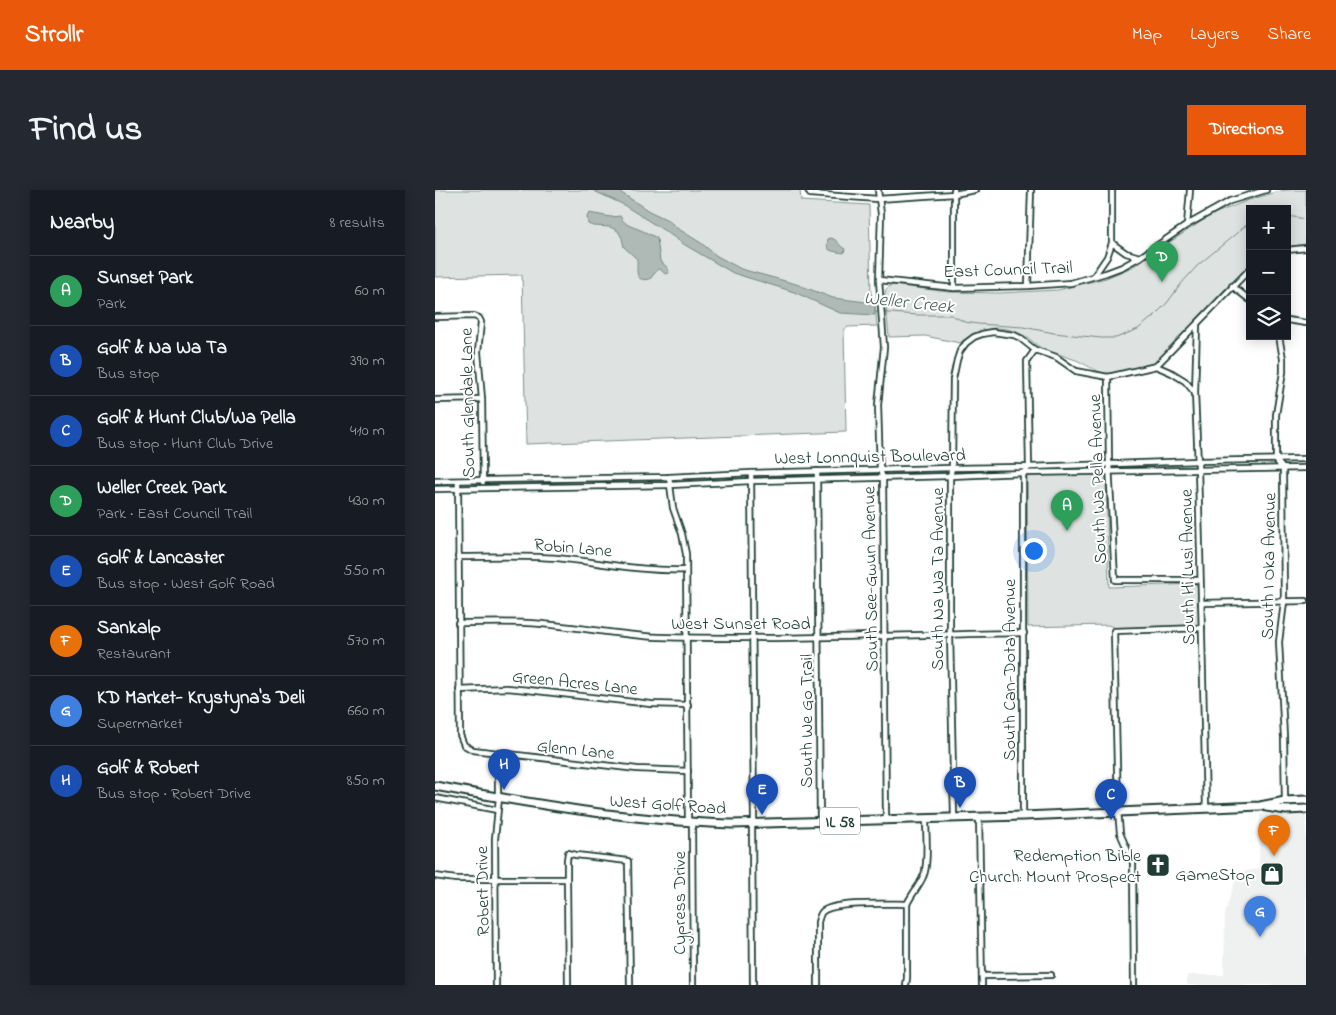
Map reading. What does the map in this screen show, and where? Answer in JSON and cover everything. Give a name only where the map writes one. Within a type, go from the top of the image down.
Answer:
[{"type":"main road","name":"West Golf Road","points":[[435,786],[598,814],[690,822],[753,824],[1023,816],[1261,806],[1285,801],[1306,800]]},
{"type":"main road","name":"West Golf Road","points":[[1261,806],[1285,810],[1306,809]]},
{"type":"street","name":"South See-Gwun Avenue","points":[[878,190],[882,235],[879,280],[884,347],[878,405],[880,470],[883,478],[886,820]]},
{"type":"street","points":[[809,192],[878,199],[975,190]]},
{"type":"street","points":[[1028,286],[1031,190]]},
{"type":"street","points":[[1094,277],[1107,256],[1112,243],[1112,190]]},
{"type":"street","points":[[1187,225],[1189,190]]},
{"type":"street","name":"East Council Trail","points":[[879,280],[954,288],[1071,283],[1122,267],[1187,225],[1230,201],[1266,190]]},
{"type":"street","points":[[954,192],[954,288]]},
{"type":"street","points":[[1112,243],[1126,253],[1140,257]]},
{"type":"street","points":[[1291,250],[1306,248]]},
{"type":"street","points":[[1023,473],[1029,467],[1027,361],[1035,350],[1057,357],[1077,371],[1108,377],[1156,366],[1246,272]]},
{"type":"street","points":[[1232,286],[1246,297]]},
{"type":"street","name":"South Glendale Lane","points":[[435,317],[474,316],[479,318],[481,322],[479,357],[482,399],[483,488]]},
{"type":"street","points":[[1291,321],[1306,323]]},
{"type":"street","name":"South Hi Lusi Avenue","points":[[1197,325],[1195,393],[1199,471],[1200,580],[1207,808]]},
{"type":"street","name":"South Na Wa Ta Avenue","points":[[954,818],[950,634],[950,476],[952,468],[953,380],[961,351],[974,337],[982,334],[993,332],[1010,333],[1035,350]]},
{"type":"street","points":[[1276,460],[1276,415],[1283,372],[1280,340]]},
{"type":"street","points":[[1156,366],[1185,381],[1195,393]]},
{"type":"street","name":"South Wa Pella Avenue","points":[[1108,377],[1109,472],[1115,580],[1200,580]]},
{"type":"street","points":[[435,400],[482,399]]},
{"type":"street","name":"West Lonnquist Boulevard","points":[[435,481],[669,477],[817,471],[1306,459]]},
{"type":"street","name":"South I Oka Avenue","points":[[1276,460],[1283,469],[1284,602],[1279,642],[1285,801]]},
{"type":"street","name":"West Lonnquist Boulevard","points":[[435,489],[670,485],[1023,473],[1306,468]]},
{"type":"street","name":"South We Go Trail","points":[[817,471],[820,822]]},
{"type":"street","points":[[751,473],[753,985]]},
{"type":"street","name":"South Can-Dota Avenue","points":[[1023,473],[1023,816]]},
{"type":"street","name":"Cypress Drive","points":[[669,477],[673,508],[685,543],[693,985]]},
{"type":"street","points":[[458,481],[459,690]]},
{"type":"street","name":"Robin Lane","points":[[458,557],[534,556],[665,571],[686,570]]},
{"type":"street","points":[[1201,603],[1306,601]]},
{"type":"street","name":"West Sunset Road","points":[[458,623],[526,623],[657,637],[753,638],[1024,633]]},
{"type":"street","points":[[1133,985],[1133,863],[1120,833],[1118,811],[1114,631],[1202,628]]},
{"type":"street","name":"Green Acres Lane","points":[[459,690],[507,688],[651,704],[688,705]]},
{"type":"street","name":"Glenn Lane","points":[[459,690],[459,735],[464,745],[473,750],[637,769],[688,771]]},
{"type":"street","name":"Robert Drive","points":[[496,985],[495,839],[498,798],[498,754]]},
{"type":"street","points":[[435,798],[497,810]]},
{"type":"street","points":[[979,817],[982,985]]},
{"type":"street","points":[[906,985],[907,904],[924,876],[926,867],[926,818]]},
{"type":"street","points":[[568,985],[568,852],[576,855],[628,861],[630,985]]},
{"type":"street","points":[[435,876],[455,879],[567,879]]},
{"type":"street","points":[[818,985],[817,922],[821,912],[830,907],[841,905],[907,904]]},
{"type":"street","points":[[982,976],[1051,974]]},
{"type":"shaded area","points":[[435,190],[800,190],[801,201],[869,205],[871,293],[875,303],[877,326],[848,327],[844,330],[846,432],[526,444],[522,275],[435,277]]},
{"type":"shaded area","points":[[592,190],[617,190],[649,211],[668,220],[717,256],[741,269],[796,284],[833,298],[875,303],[875,315],[840,313],[794,292],[733,273],[685,245],[622,204]]},
{"type":"shaded area","points":[[1306,190],[1306,244],[1291,246],[1291,205],[1246,205],[1246,270],[1224,290],[1156,362],[1151,364],[1123,372],[1104,373],[1076,360],[1043,349],[1024,335],[996,328],[982,331],[960,343],[925,336],[889,337],[885,294],[886,289],[893,285],[949,292],[999,293],[1058,290],[1106,278],[1132,267],[1211,215],[1249,200],[1280,191]]},
{"type":"shaded area","points":[[589,213],[611,217],[620,216],[628,225],[657,238],[660,261],[668,268],[669,273],[665,274],[659,268],[650,279],[641,279],[637,275],[637,259],[624,247],[618,231],[610,227],[588,224],[587,217]]},
{"type":"shaded area","points":[[831,238],[845,249],[844,253],[828,249],[828,239]]},
{"type":"shaded area","points":[[1104,474],[1106,478],[1109,587],[1196,584],[1198,588],[1199,623],[1195,626],[1116,628],[1108,625],[1028,627],[1027,476]]},
{"type":"shaded area","points":[[1260,814],[1306,814],[1306,985],[1187,985],[1187,975],[1224,975],[1225,913],[1236,878],[1246,871],[1259,869]]},
{"type":"waterway","name":"Weller Creek","points":[[1291,217],[1306,219]]},
{"type":"waterway","name":"Weller Creek","points":[[875,312],[951,315],[965,322],[978,324],[1023,327],[1054,333],[1116,338],[1138,329],[1154,316],[1197,266],[1246,225]]},
{"type":"place","name":"Weller Creek Park","points":[[1162,282]]},
{"type":"place","name":"Sunset Park","points":[[1067,531]]},
{"type":"place","name":"Golf & Robert","points":[[504,790]]},
{"type":"place","name":"Golf & Na Wa Ta","points":[[960,808]]},
{"type":"place","name":"Golf & Lancaster","points":[[762,815]]},
{"type":"place","name":"Golf & Hunt Club/Wa Pella","points":[[1111,820]]},
{"type":"place","name":"Sankalp","points":[[1274,856]]},
{"type":"place","name":"Redemption Bible Church: Mount Prospect","points":[[1158,865]]},
{"type":"place","name":"GameStop","points":[[1272,874]]},
{"type":"place","name":"KD Market- Krystyna's Deli","points":[[1260,937]]}]
